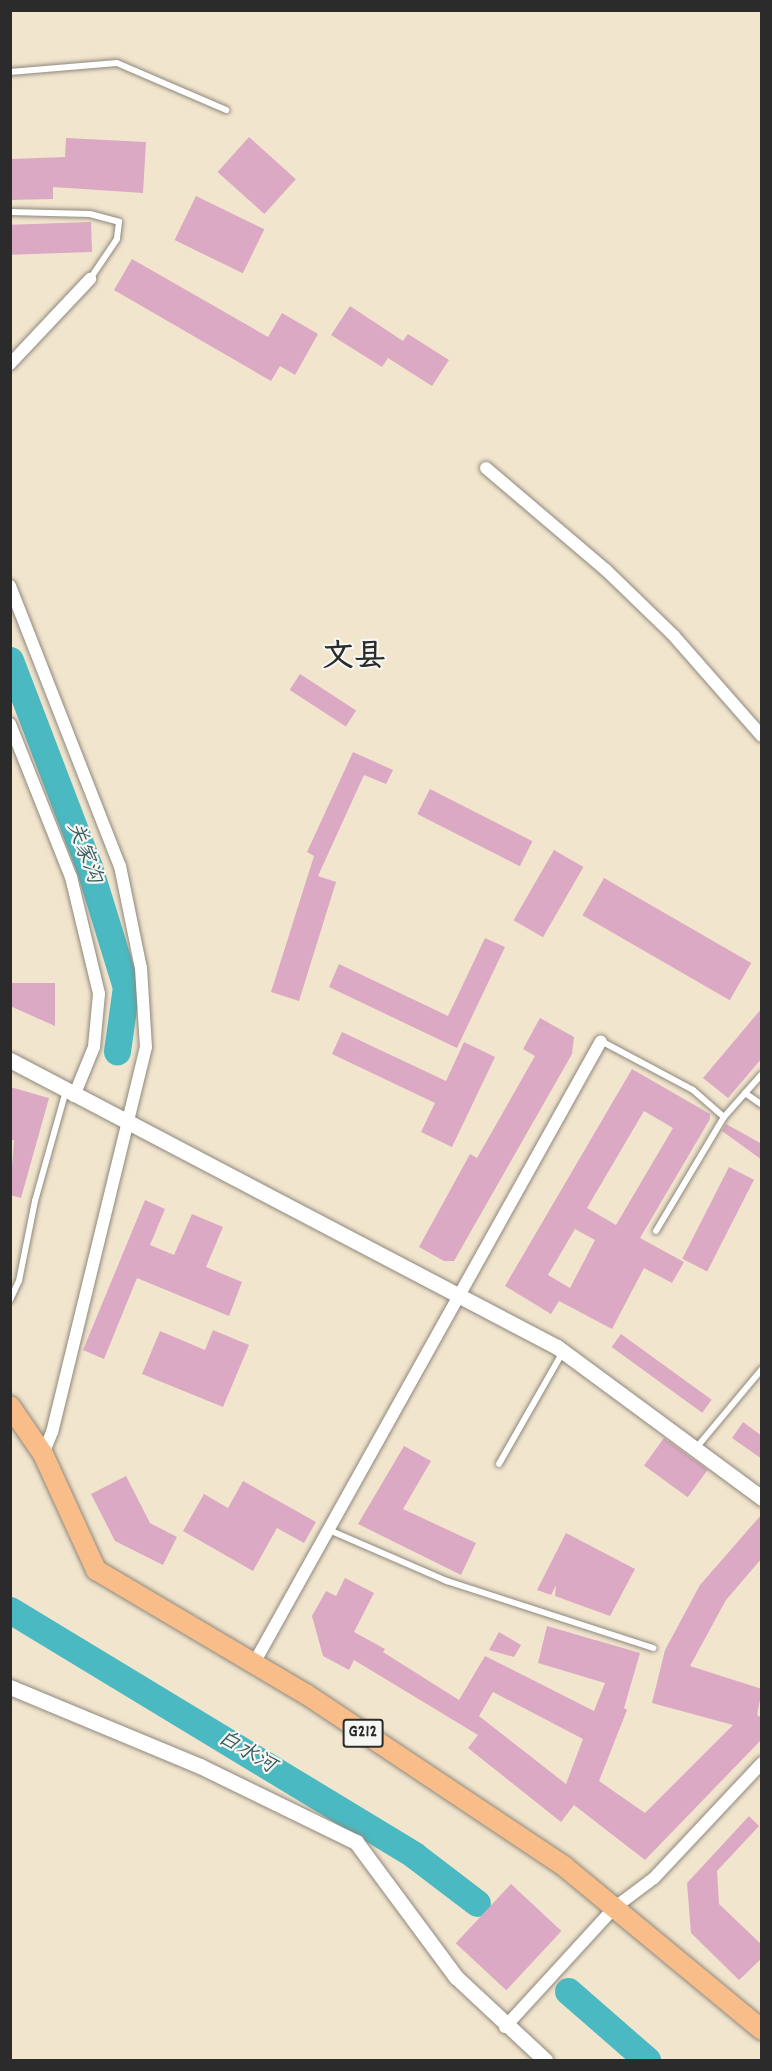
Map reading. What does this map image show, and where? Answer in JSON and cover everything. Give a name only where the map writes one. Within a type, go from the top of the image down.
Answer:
[{"type":"highway","name":"G212","points":[[10,1407],[43,1454],[96,1570],[253,1665],[306,1694],[555,1861],[762,2030]]},
{"type":"street","points":[[10,364],[90,279]]},
{"type":"street","points":[[486,468],[571,538],[632,595],[674,636],[762,735]]},
{"type":"street","points":[[10,586],[120,866],[141,968],[146,1047],[52,1432],[43,1454]]},
{"type":"street","points":[[10,724],[71,877],[99,994],[94,1047],[70,1093]]},
{"type":"street","points":[[253,1665],[601,1041]]},
{"type":"street","points":[[10,1060],[128,1124],[460,1294],[564,1352],[762,1498]]},
{"type":"street","points":[[10,1687],[200,1766],[356,1842],[456,1977],[505,2027],[545,2061]]},
{"type":"street","points":[[505,2027],[615,1908],[654,1878],[762,1762]]},
{"type":"lane","points":[[10,72],[117,63],[226,110]]},
{"type":"lane","points":[[10,212],[90,214],[118,222],[117,239],[90,279]]},
{"type":"lane","points":[[601,1041],[693,1090],[724,1117]]},
{"type":"lane","points":[[656,1231],[724,1117],[762,1074]]},
{"type":"lane","points":[[10,1300],[19,1281],[35,1201],[70,1093]]},
{"type":"lane","points":[[745,1093],[762,1105]]},
{"type":"lane","points":[[499,1464],[564,1352]]},
{"type":"lane","points":[[695,1449],[762,1369]]},
{"type":"lane","points":[[328,1530],[447,1581],[653,1648]]},
{"type":"building","points":[[249,137],[296,179],[264,214],[218,172]]},
{"type":"building","points":[[66,138],[146,142],[143,193],[53,187],[53,199],[10,200],[10,159],[65,157]]},
{"type":"building","points":[[196,196],[264,229],[243,273],[175,240]]},
{"type":"building","points":[[91,222],[92,252],[11,255],[10,225]]},
{"type":"building","points":[[132,259],[268,337],[282,313],[318,334],[295,375],[280,366],[271,381],[114,290]]},
{"type":"building","points":[[350,306],[403,341],[408,334],[449,360],[432,386],[388,358],[382,367],[331,335]]},
{"type":"building","points":[[300,674],[356,710],[346,726],[290,690]]},
{"type":"building","points":[[353,752],[393,770],[386,784],[364,775],[318,876],[336,882],[299,1001],[271,992],[314,856],[307,852]]},
{"type":"building","points":[[430,789],[532,841],[520,866],[417,814]]},
{"type":"building","points":[[554,850],[583,867],[543,937],[514,920]]},
{"type":"building","points":[[604,878],[751,963],[730,1000],[582,915]]},
{"type":"building","points":[[485,938],[505,947],[457,1048],[329,987],[339,964],[448,1016]]},
{"type":"building","points":[[10,983],[55,983],[55,1026],[10,1006]]},
{"type":"building","points":[[762,1008],[762,1058],[728,1098],[703,1078]]},
{"type":"building","points":[[540,1018],[574,1037],[572,1054],[454,1261],[444,1261],[419,1247],[470,1154],[477,1158],[535,1056],[523,1049]]},
{"type":"building","points":[[342,1032],[446,1081],[464,1042],[495,1057],[452,1147],[421,1132],[435,1103],[332,1054]]},
{"type":"building","points":[[632,1069],[710,1114],[710,1119],[640,1238],[684,1262],[672,1283],[644,1268],[612,1329],[559,1301],[551,1314],[505,1286]],"holes":[[[644,1111],[673,1128],[616,1225],[587,1208]],[[575,1229],[595,1240],[570,1288],[548,1275]]]},
{"type":"building","points":[[10,1087],[49,1098],[21,1198],[10,1195],[14,1140],[10,1140]]},
{"type":"building","points":[[726,1124],[762,1144],[762,1160],[722,1131]]},
{"type":"building","points":[[729,1167],[754,1180],[707,1271],[682,1259]]},
{"type":"building","points":[[145,1200],[165,1209],[150,1245],[174,1255],[192,1214],[223,1227],[206,1267],[242,1282],[229,1316],[137,1278],[104,1359],[83,1350]]},
{"type":"building","points":[[213,1330],[249,1345],[223,1407],[142,1374],[160,1331],[205,1350]]},
{"type":"building","points":[[621,1334],[712,1400],[702,1413],[612,1347]]},
{"type":"building","points":[[743,1422],[762,1436],[762,1459],[732,1438]]},
{"type":"building","points":[[664,1438],[708,1470],[688,1497],[644,1466]]},
{"type":"building","points":[[404,1446],[431,1461],[403,1509],[476,1543],[461,1575],[358,1524]]},
{"type":"building","points":[[126,1476],[150,1523],[177,1537],[163,1565],[115,1541],[91,1494]]},
{"type":"building","points":[[243,1481],[316,1522],[304,1543],[277,1528],[253,1571],[183,1531],[204,1494],[228,1508]]},
{"type":"building","points":[[762,1514],[762,1558],[726,1600],[690,1666],[762,1689],[757,1715],[762,1718],[762,1739],[645,1860],[574,1805],[561,1822],[468,1748],[478,1735],[354,1660],[349,1670],[323,1656],[312,1616],[326,1591],[336,1596],[345,1578],[374,1593],[354,1632],[385,1649],[383,1652],[459,1700],[485,1656],[594,1711],[605,1683],[538,1663],[547,1626],[640,1653],[624,1708],[627,1710],[599,1781],[645,1813],[733,1725],[652,1703],[665,1650],[700,1585]],"holes":[[[493,1692],[583,1739],[566,1784],[479,1716]]]},
{"type":"building","points":[[566,1533],[635,1569],[610,1616],[555,1596],[556,1585],[551,1595],[537,1590]]},
{"type":"building","points":[[499,1632],[521,1645],[514,1657],[489,1650]]},
{"type":"building","points":[[749,1816],[759,1826],[717,1871],[719,1904],[762,1945],[762,1958],[739,1980],[691,1933],[687,1883]]},
{"type":"building","points":[[511,1884],[561,1931],[506,1990],[456,1943]]},
{"type":"waterway","name":"关家沟","points":[[10,660],[89,867],[126,987],[117,1051]]},
{"type":"waterway","name":"白水河","points":[[10,1610],[414,1855],[477,1903]]},
{"type":"waterway","name":"白水河","points":[[568,1991],[647,2060]]},
{"type":"district","name":"文县","points":[[354,659]]}]
